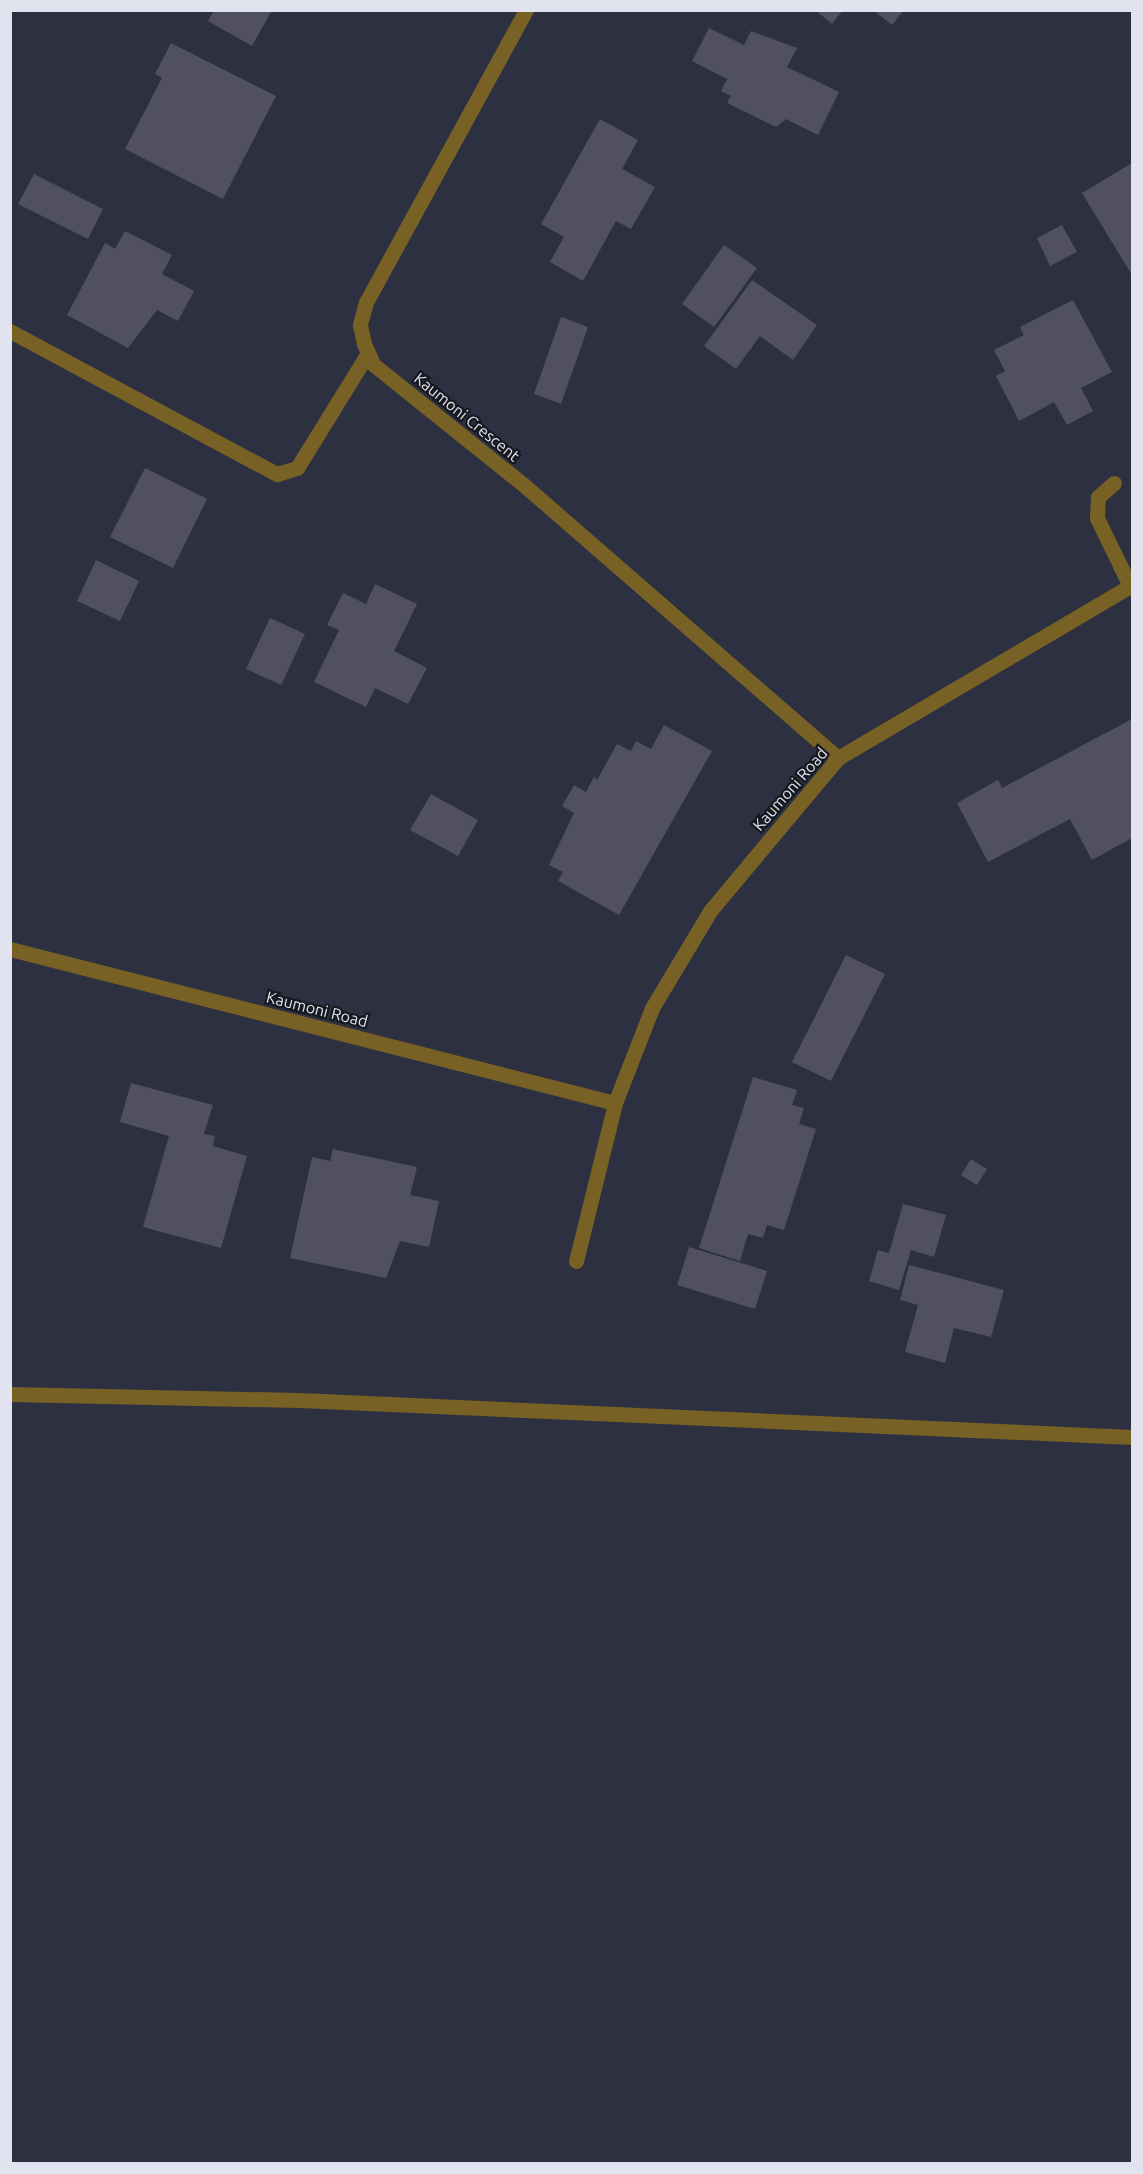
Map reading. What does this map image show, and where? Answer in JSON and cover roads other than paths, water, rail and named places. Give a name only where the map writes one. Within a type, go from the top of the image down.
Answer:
[{"type":"street","name":"Kaumoni Crescent","points":[[526,10],[366,302],[360,325],[368,353],[374,365],[525,486],[838,758]]},
{"type":"street","points":[[10,332],[277,474],[297,468],[368,353]]},
{"type":"street","points":[[1114,483],[1098,497],[1097,518],[1131,585]]},
{"type":"street","name":"Kaumoni Road","points":[[576,1261],[615,1103],[652,1008],[710,910],[838,758],[1131,585]]},
{"type":"street","name":"Kaumoni Road","points":[[10,949],[615,1103]]},
{"type":"street","points":[[10,1394],[311,1401],[1132,1437]]}]
